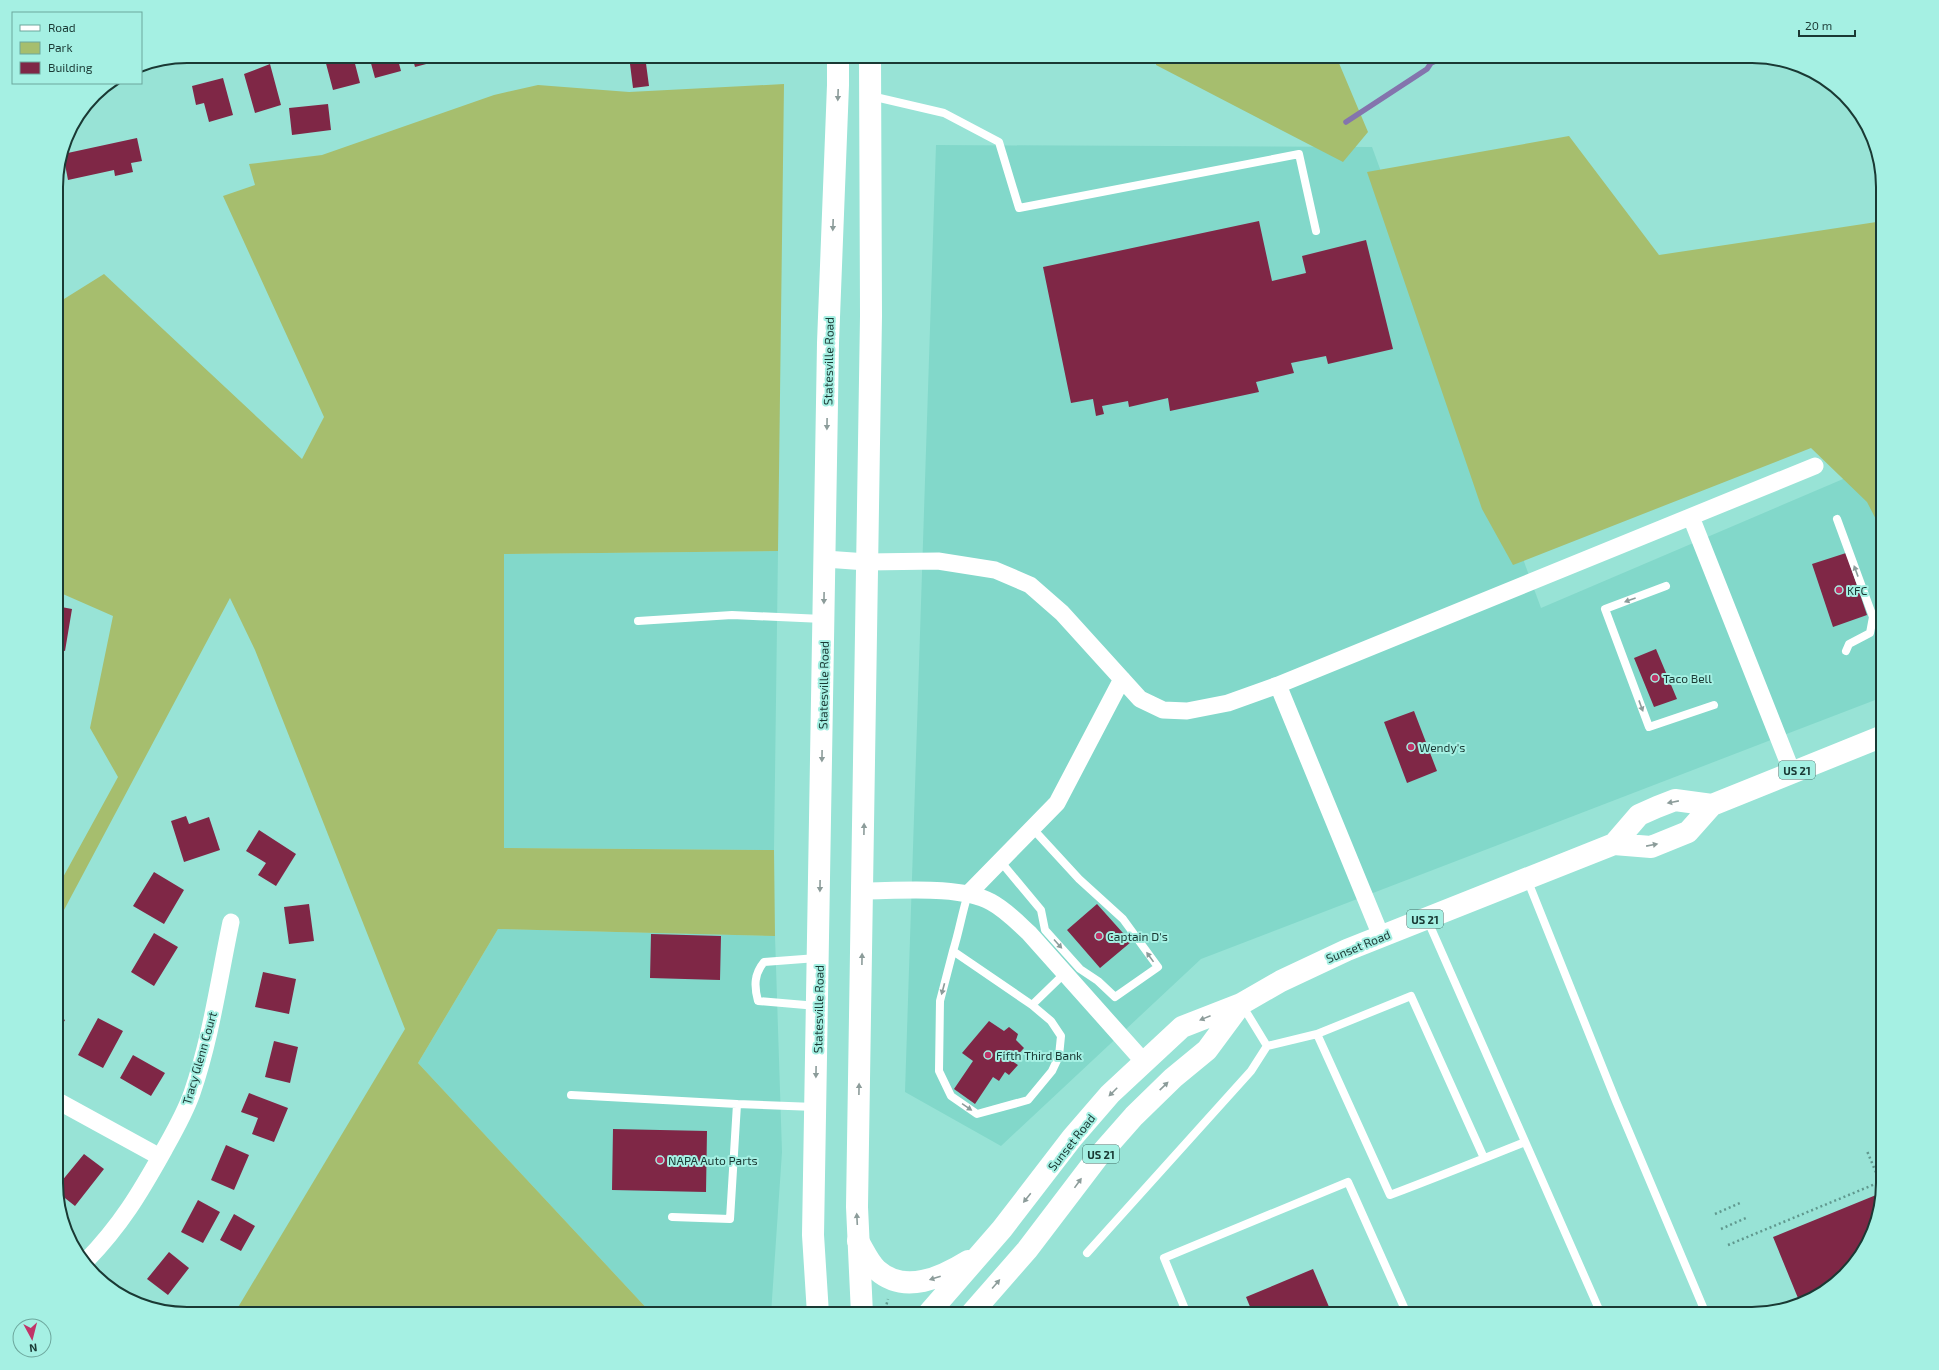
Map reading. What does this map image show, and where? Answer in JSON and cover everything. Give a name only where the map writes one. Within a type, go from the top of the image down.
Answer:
[{"type":"main road","name":"Statesville Road","points":[[818,1307],[813,1235],[819,958],[828,343],[838,63]]},
{"type":"main road","points":[[862,1307],[857,1207],[871,316],[870,63]]},
{"type":"main road","name":"Sunset Road","points":[[934,1307],[1041,1181],[1072,1138],[1110,1094],[1182,1027],[1241,1004],[1315,964],[1381,936],[1614,844],[1651,847],[1688,832],[1712,805],[1876,739]]},
{"type":"main road","name":"Sunset Road","points":[[1614,844],[1639,815],[1657,807],[1675,800],[1712,805]]},
{"type":"main road","name":"Sunset Road","points":[[977,1307],[1026,1250],[1097,1158],[1134,1116],[1173,1078],[1207,1050],[1241,1004]]},
{"type":"main road","points":[[858,1241],[877,1270],[891,1278],[907,1283],[923,1282],[947,1274],[981,1253]]},
{"type":"street","points":[[825,559],[868,562],[938,561],[995,570],[1030,585],[1062,613],[1140,699],[1163,710],[1187,711],[1228,703],[1278,685],[1815,466]]},
{"type":"street","points":[[1690,517],[1792,772]]},
{"type":"street","points":[[968,894],[1001,862],[1057,803],[1122,679]]},
{"type":"street","points":[[1278,685],[1381,936]]},
{"type":"street","points":[[863,891],[935,890],[968,894],[990,901],[1010,915],[1029,933],[1144,1062]]},
{"type":"street","name":"Tracy Glenn Court","points":[[89,1258],[127,1213],[179,1123],[192,1094],[204,1048],[230,922]]},
{"type":"street","points":[[63,1104],[160,1157]]},
{"type":"lane","points":[[870,96],[944,113],[999,142],[1019,208],[1299,154],[1316,231]]},
{"type":"lane","points":[[1837,519],[1873,617],[1870,632],[1849,644],[1846,651]]},
{"type":"lane","points":[[1666,586],[1605,609],[1649,727],[1714,705]]},
{"type":"lane","points":[[638,621],[732,615],[824,619]]},
{"type":"lane","points":[[1001,862],[1041,910],[1045,930],[1080,969],[1098,981],[1115,997],[1158,967],[1123,919],[1079,879],[1033,829]]},
{"type":"lane","points":[[1526,878],[1616,1101],[1703,1307]]},
{"type":"lane","points":[[953,951],[1032,1006],[1051,1022],[1061,1036],[1059,1056],[1052,1071],[1028,1100],[977,1114],[951,1096],[939,1071],[940,1001],[953,951],[959,933],[961,915],[968,894]]},
{"type":"lane","points":[[1427,918],[1598,1307]]},
{"type":"lane","points":[[818,1006],[758,1001],[755,992],[755,977],[758,969],[764,962],[819,958]]},
{"type":"lane","points":[[1032,1006],[1065,974]]},
{"type":"lane","points":[[1087,1253],[1251,1070],[1267,1046],[1317,1034],[1411,996],[1484,1158]]},
{"type":"lane","points":[[1241,1004],[1267,1046]]},
{"type":"lane","points":[[1317,1034],[1390,1195],[1525,1142]]},
{"type":"lane","points":[[571,1095],[816,1107]]},
{"type":"lane","points":[[672,1217],[730,1219],[737,1104]]},
{"type":"lane","points":[[1184,1307],[1164,1258],[1348,1182],[1405,1307]]},
{"type":"path","points":[[1867,1151],[1876,1172]]},
{"type":"path","points":[[1728,1245],[1876,1184]]},
{"type":"path","points":[[1715,1214],[1740,1203]]},
{"type":"path","points":[[1721,1229],[1746,1218]]},
{"type":"shaded area","points":[[936,145],[1372,147],[1541,608],[1876,465],[1876,700],[1201,959],[1001,1146],[905,1092]]},
{"type":"shaded area","points":[[778,551],[774,850],[504,848],[504,554]]},
{"type":"shaded area","points":[[498,929],[775,936],[782,1152],[771,1307],[645,1307],[418,1063]]},
{"type":"green space","points":[[1156,63],[1339,63],[1368,132],[1343,162],[1156,65]]},
{"type":"green space","points":[[784,84],[778,551],[504,554],[504,848],[774,850],[775,936],[498,929],[418,1063],[645,1307],[238,1307],[405,1029],[255,650],[230,598],[63,912],[63,877],[118,777],[90,728],[113,616],[63,594],[63,300],[104,274],[302,459],[324,417],[223,196],[255,185],[249,164],[322,155],[494,95],[538,85],[629,92]]},
{"type":"green space","points":[[1569,136],[1659,255],[1876,222],[1876,519],[1867,502],[1811,448],[1513,565],[1482,509],[1367,172]]},
{"type":"building","points":[[326,63],[355,63],[360,83],[333,90]]},
{"type":"building","points":[[371,63],[399,63],[401,71],[375,78]]},
{"type":"building","points":[[414,63],[430,63],[415,67]]},
{"type":"building","points":[[630,63],[646,63],[649,86],[633,88]]},
{"type":"building","points":[[270,64],[281,105],[255,113],[244,74]]},
{"type":"building","points":[[223,78],[233,115],[209,122],[204,103],[196,105],[192,86]]},
{"type":"building","points":[[328,104],[331,130],[292,135],[289,108]]},
{"type":"building","points":[[137,138],[142,161],[131,163],[133,172],[115,176],[114,170],[68,180],[65,165],[68,153]]},
{"type":"building","points":[[1259,221],[1272,281],[1306,273],[1302,256],[1366,240],[1393,349],[1328,364],[1326,356],[1291,363],[1294,373],[1256,382],[1259,392],[1170,411],[1168,398],[1129,407],[1128,401],[1102,406],[1104,414],[1096,416],[1093,399],[1071,403],[1043,267]]},
{"type":"building","name":"KFC","points":[[1846,553],[1867,615],[1833,627],[1812,564]]},
{"type":"building","points":[[63,607],[72,609],[65,651],[63,651]]},
{"type":"building","name":"Taco Bell","points":[[1656,649],[1677,699],[1654,707],[1634,658]]},
{"type":"building","name":"Wendy's","points":[[1414,711],[1437,771],[1407,783],[1384,722]]},
{"type":"building","points":[[186,816],[189,824],[209,817],[220,850],[184,862],[171,821]]},
{"type":"building","points":[[259,830],[296,854],[276,886],[258,875],[266,863],[246,851]]},
{"type":"building","points":[[154,872],[184,890],[164,924],[133,906]]},
{"type":"building","points":[[309,904],[314,941],[289,944],[284,907]]},
{"type":"building","name":"Captain D's","points":[[1097,904],[1131,942],[1100,968],[1067,930]]},
{"type":"building","points":[[154,933],[178,947],[154,986],[131,972]]},
{"type":"building","points":[[651,934],[721,936],[720,980],[650,978]]},
{"type":"building","points":[[263,972],[296,979],[289,1014],[255,1007]]},
{"type":"building","points":[[98,1018],[123,1031],[103,1068],[78,1055]]},
{"type":"building","points":[[989,1021],[1004,1031],[1009,1027],[1018,1034],[1016,1040],[1024,1048],[1012,1061],[1018,1065],[1009,1075],[1005,1072],[999,1081],[993,1077],[975,1104],[954,1089],[973,1061],[962,1053]]},
{"type":"building","points":[[274,1041],[298,1047],[290,1083],[265,1077]]},
{"type":"building","points":[[133,1055],[165,1073],[151,1096],[120,1078]]},
{"type":"building","points":[[249,1093],[288,1108],[274,1142],[252,1134],[258,1118],[241,1112]]},
{"type":"building","name":"NAPA Auto Parts","points":[[613,1129],[707,1131],[706,1192],[612,1190]]},
{"type":"building","points":[[226,1145],[249,1155],[234,1190],[211,1180]]},
{"type":"building","points":[[84,1154],[104,1169],[75,1206],[64,1197],[63,1180]]},
{"type":"building","points":[[1875,1195],[1872,1215],[1863,1238],[1855,1252],[1840,1271],[1814,1290],[1799,1298],[1773,1237]]},
{"type":"building","points":[[198,1200],[220,1212],[203,1243],[181,1232]]},
{"type":"building","points":[[234,1214],[255,1226],[241,1251],[220,1240]]},
{"type":"building","points":[[169,1252],[189,1268],[168,1295],[147,1279]]},
{"type":"building","points":[[1313,1269],[1329,1307],[1250,1307],[1246,1297]]},
{"type":"waterway","points":[[1346,122],[1427,69],[1431,63]]},
{"type":"place","name":"KFC","points":[[1839,590]]},
{"type":"place","name":"Taco Bell","points":[[1655,678]]},
{"type":"place","name":"Wendy's","points":[[1411,747]]},
{"type":"place","name":"Captain D's","points":[[1099,936]]},
{"type":"place","name":"Fifth Third Bank","points":[[988,1055]]},
{"type":"place","name":"NAPA Auto Parts","points":[[660,1160]]}]
